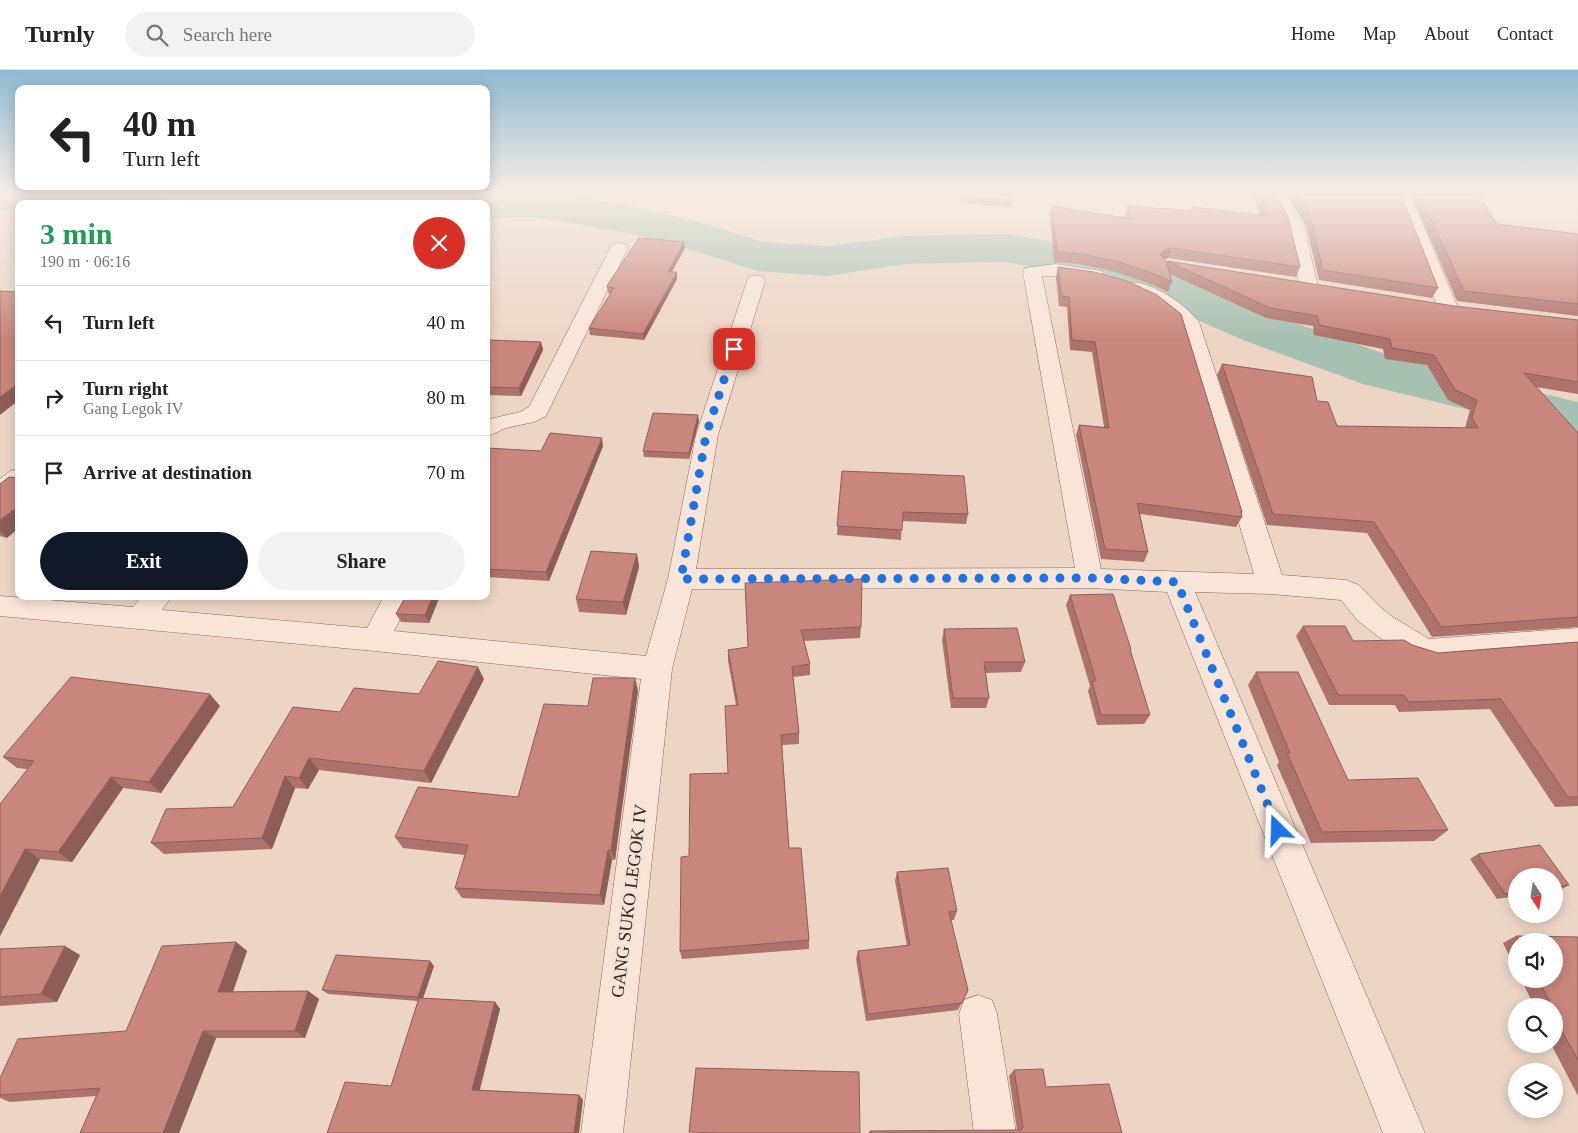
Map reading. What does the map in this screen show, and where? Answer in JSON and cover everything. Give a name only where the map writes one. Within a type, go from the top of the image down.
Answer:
[{"type":"street","points":[[1296,240],[1300,285],[1328,290]]},
{"type":"street","points":[[1421,240],[1449,308]]},
{"type":"street","points":[[490,427],[497,423],[527,417],[538,411],[619,248]]},
{"type":"street","points":[[1090,578],[1042,338],[1032,272],[1047,269],[1080,271],[1114,280],[1155,296],[1175,308],[1189,322],[1271,584]]},
{"type":"street","name":"GANG SUKO LEGOK IV","points":[[602,1133],[657,669],[681,579],[706,435],[756,281]]},
{"type":"street","points":[[0,491],[15,480]]},
{"type":"street","points":[[681,579],[1090,578],[1271,584],[1346,590],[1352,593],[1368,613],[1418,648],[1429,650],[1578,639]]},
{"type":"street","points":[[1177,582],[1404,1133]]},
{"type":"street","points":[[139,619],[155,600]]},
{"type":"street","points":[[375,640],[396,600]]},
{"type":"street","points":[[0,606],[375,640],[657,669]]},
{"type":"street","points":[[978,1014],[995,1133]]},
{"type":"building","points":[[638,240],[684,242],[668,272],[677,272],[643,334],[589,328],[614,288],[607,287]]},
{"type":"building","points":[[1056,240],[1293,240],[1300,267],[1171,248],[1164,250],[1160,255],[1166,261],[1172,282],[1119,262],[1082,254],[1057,252]]},
{"type":"building","points":[[1316,240],[1419,240],[1438,288],[1323,270]]},
{"type":"building","points":[[1441,240],[1578,240],[1578,304],[1464,291]]},
{"type":"building","points":[[1167,261],[1454,306],[1578,320],[1578,382],[1524,373],[1578,433],[1578,617],[1441,627],[1374,522],[1273,514],[1222,364],[1312,377],[1317,401],[1328,402],[1337,426],[1478,428],[1472,418],[1477,400],[1455,390],[1434,355],[1392,348],[1390,339],[1319,325],[1318,316],[1270,308]]},
{"type":"building","points":[[1058,267],[1094,272],[1127,281],[1157,295],[1181,314],[1242,517],[1137,503],[1148,552],[1105,549],[1079,425],[1109,428],[1095,342],[1072,340],[1069,297],[1061,296]]},
{"type":"building","points":[[0,291],[15,292],[15,386],[0,397]]},
{"type":"building","points":[[490,340],[541,342],[519,388],[490,387]]},
{"type":"building","points":[[653,413],[698,415],[689,453],[643,451]]},
{"type":"building","points":[[550,433],[602,438],[546,572],[490,569],[490,448],[541,451]]},
{"type":"building","points":[[842,471],[964,476],[968,514],[903,512],[902,530],[837,526]]},
{"type":"building","points":[[9,477],[15,478],[15,509],[0,520],[0,484]]},
{"type":"building","points":[[591,551],[637,554],[623,602],[576,599]]},
{"type":"building","points":[[862,579],[861,627],[801,630],[810,664],[792,667],[799,733],[781,735],[789,848],[801,848],[809,940],[680,951],[681,857],[689,856],[690,774],[728,773],[725,706],[738,705],[728,650],[748,647],[745,583]]},
{"type":"building","points":[[1113,594],[1150,715],[1101,715],[1092,681],[1096,681],[1070,595]]},
{"type":"building","points":[[404,600],[431,600],[425,615],[396,614]]},
{"type":"building","points":[[1303,626],[1345,626],[1353,641],[1404,640],[1412,645],[1438,653],[1578,642],[1578,797],[1568,797],[1501,699],[1409,702],[1404,695],[1338,695]]},
{"type":"building","points":[[1017,628],[1025,662],[984,662],[989,698],[953,698],[944,629]]},
{"type":"building","points":[[438,661],[478,667],[424,771],[309,758],[299,778],[285,776],[262,838],[151,843],[166,809],[233,807],[293,707],[340,712],[354,688],[419,694]]},
{"type":"building","points":[[1256,672],[1298,672],[1348,780],[1418,778],[1448,830],[1322,832],[1287,753],[1290,753]]},
{"type":"building","points":[[71,677],[210,694],[149,782],[111,777],[58,852],[25,849],[0,896],[0,804],[34,761],[3,757]]},
{"type":"building","points":[[593,678],[635,678],[611,850],[608,850],[600,895],[455,888],[468,845],[395,837],[418,787],[518,797],[544,704],[588,706]]},
{"type":"building","points":[[1540,845],[1557,868],[1508,868],[1508,893],[1505,894],[1478,854]]},
{"type":"building","points":[[948,868],[957,911],[949,912],[968,990],[962,1003],[868,1014],[858,951],[910,945],[897,872]]},
{"type":"building","points":[[1563,877],[1569,885],[1563,886]]},
{"type":"building","points":[[1563,937],[1578,937],[1578,1060],[1563,1033],[1563,998],[1548,998],[1543,988],[1563,988]]},
{"type":"building","points":[[236,942],[218,992],[308,991],[295,1031],[203,1031],[163,1133],[80,1133],[100,1088],[0,1095],[0,1078],[18,1039],[126,1031],[162,946]]},
{"type":"building","points":[[65,946],[41,994],[0,997],[0,949]]},
{"type":"building","points":[[336,955],[430,961],[418,997],[322,990]]},
{"type":"building","points":[[419,998],[495,1002],[472,1090],[579,1095],[574,1133],[327,1133],[345,1082],[391,1086]]},
{"type":"building","points":[[696,1068],[859,1072],[860,1133],[689,1132]]},
{"type":"building","points":[[1043,1069],[1046,1087],[1109,1084],[1122,1133],[870,1133],[870,1131],[1021,1130],[1023,1127],[1014,1070]]},
{"type":"waterway","points":[[707,240],[758,256],[828,261],[904,250],[1006,248],[1095,264],[1175,291],[1262,329],[1383,372],[1546,411],[1578,423]]},
{"type":"route","points":[[734,349],[706,435],[681,579],[1090,578],[1177,582],[1278,830]]}]
